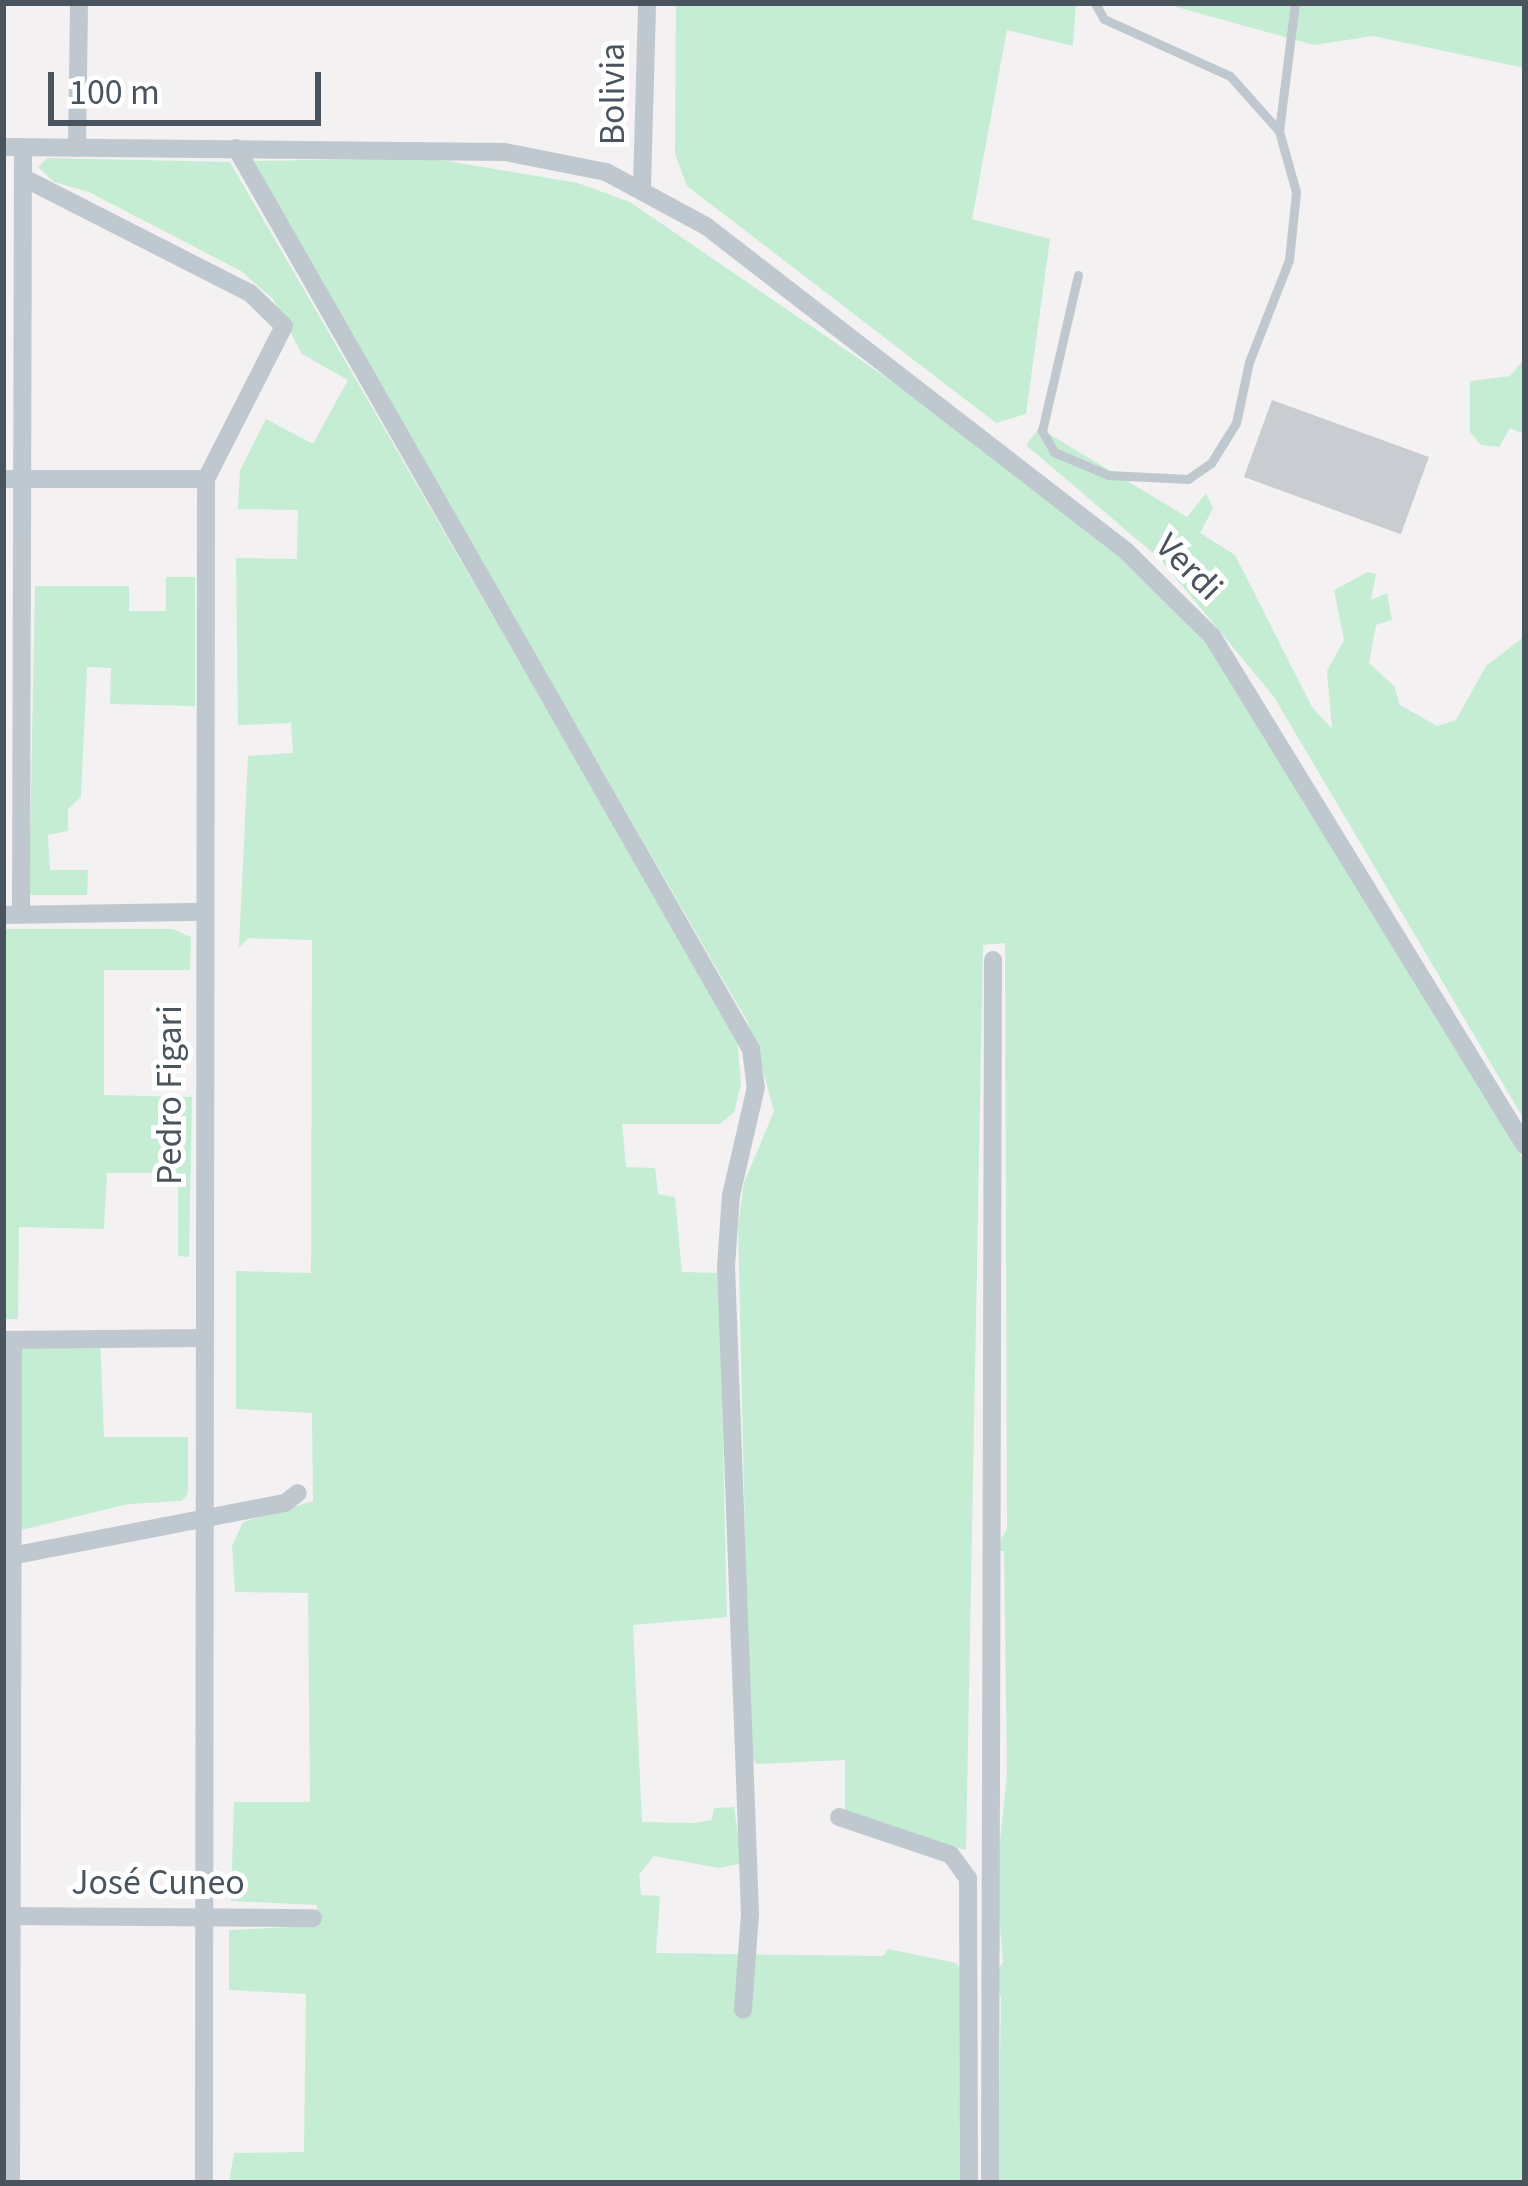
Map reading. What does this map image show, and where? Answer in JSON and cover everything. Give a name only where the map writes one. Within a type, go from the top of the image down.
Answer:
[{"type":"street","points":[[77,148],[79,3]]},
{"type":"street","name":"Bolivia","points":[[643,186],[647,3]]},
{"type":"street","points":[[203,912],[12,914],[13,479],[24,178],[13,147],[505,152],[643,186]]},
{"type":"street","points":[[236,148],[751,1049],[756,1087],[731,1195],[726,1266],[750,1914],[743,2010]]},
{"type":"street","name":"Pedro Figari","points":[[24,178],[250,293],[284,326],[206,479],[205,2183]]},
{"type":"street","name":"Verdi","points":[[643,186],[978,433],[1126,551],[1212,636],[1525,1145]]},
{"type":"street","points":[[13,479],[206,479]]},
{"type":"street","points":[[990,2183],[993,960]]},
{"type":"street","points":[[11,2183],[8,1340],[202,1338]]},
{"type":"street","points":[[8,1556],[285,1503],[298,1493]]},
{"type":"street","points":[[839,1817],[952,1856],[968,1878],[969,2183]]},
{"type":"street","name":"José Cuneo","points":[[7,1916],[313,1918]]},
{"type":"lane","points":[[1095,3],[1104,19],[1230,76],[1279,131]]},
{"type":"lane","points":[[1078,275],[1042,431],[1054,452],[1108,476],[1188,479],[1211,463],[1236,423],[1249,362],[1289,260],[1296,192],[1279,131],[1295,3]]},
{"type":"green space","points":[[676,3],[1076,3],[1073,46],[1007,30],[972,219],[1050,239],[1026,414],[996,423],[687,186],[675,154]]},
{"type":"green space","points":[[1162,3],[1525,3],[1525,68],[1373,36],[1314,45]]},
{"type":"green space","points":[[47,158],[230,162],[737,1038],[741,1084],[734,1112],[720,1124],[622,1124],[626,1167],[655,1168],[658,1194],[675,1197],[682,1272],[719,1273],[727,1617],[633,1625],[642,1822],[696,1823],[712,1820],[714,1808],[734,1807],[741,1856],[739,1864],[719,1868],[654,1856],[639,1875],[641,1895],[660,1896],[656,1953],[883,1956],[888,1949],[956,1963],[965,1976],[964,2183],[229,2183],[234,2153],[304,2152],[306,1994],[229,1990],[229,1930],[315,1926],[317,1905],[231,1901],[234,1802],[310,1802],[308,1593],[235,1592],[232,1546],[243,1522],[313,1501],[312,1413],[236,1409],[236,1271],[311,1273],[312,940],[249,938],[239,947],[248,756],[293,753],[291,723],[238,725],[236,558],[297,559],[298,510],[238,509],[240,471],[266,419],[313,444],[348,380],[302,354],[273,299],[241,271],[89,192],[54,182],[38,167]]},
{"type":"green space","points":[[429,158],[578,183],[630,202],[1103,526],[1218,645],[1525,1163],[1525,2183],[998,2183],[1001,1998],[994,1977],[1003,1962],[996,1879],[1007,1774],[1004,1551],[996,1551],[1007,1528],[1005,943],[983,945],[966,1850],[845,1819],[845,1760],[756,1764],[750,1753],[738,1226],[744,1183],[774,1111],[760,1060],[747,1021],[250,161]]},
{"type":"green space","points":[[1525,358],[1525,434],[1510,428],[1499,447],[1481,445],[1470,432],[1470,381],[1510,376]]},
{"type":"green space","points":[[1039,428],[1187,517],[1206,493],[1213,508],[1200,533],[1235,555],[1312,707],[1332,729],[1327,671],[1344,640],[1334,590],[1368,572],[1376,574],[1371,600],[1387,593],[1392,620],[1376,625],[1369,663],[1394,686],[1400,705],[1437,726],[1456,720],[1486,666],[1525,636],[1525,1121],[1274,697],[1161,560],[1026,445]]},
{"type":"green space","points":[[166,577],[195,577],[195,706],[110,704],[111,668],[87,667],[81,797],[68,809],[68,831],[48,835],[50,870],[88,870],[87,895],[29,895],[35,586],[129,586],[129,611],[166,611]]},
{"type":"green space","points":[[3,929],[173,929],[191,937],[190,970],[104,970],[104,1095],[192,1097],[189,1257],[178,1256],[178,1173],[107,1173],[104,1229],[19,1227],[18,1319],[3,1319]]},
{"type":"green space","points":[[22,1332],[100,1334],[104,1437],[188,1437],[188,1494],[181,1501],[128,1504],[17,1531]]},
{"type":"building","points":[[1272,400],[1429,457],[1401,534],[1244,477]]}]
